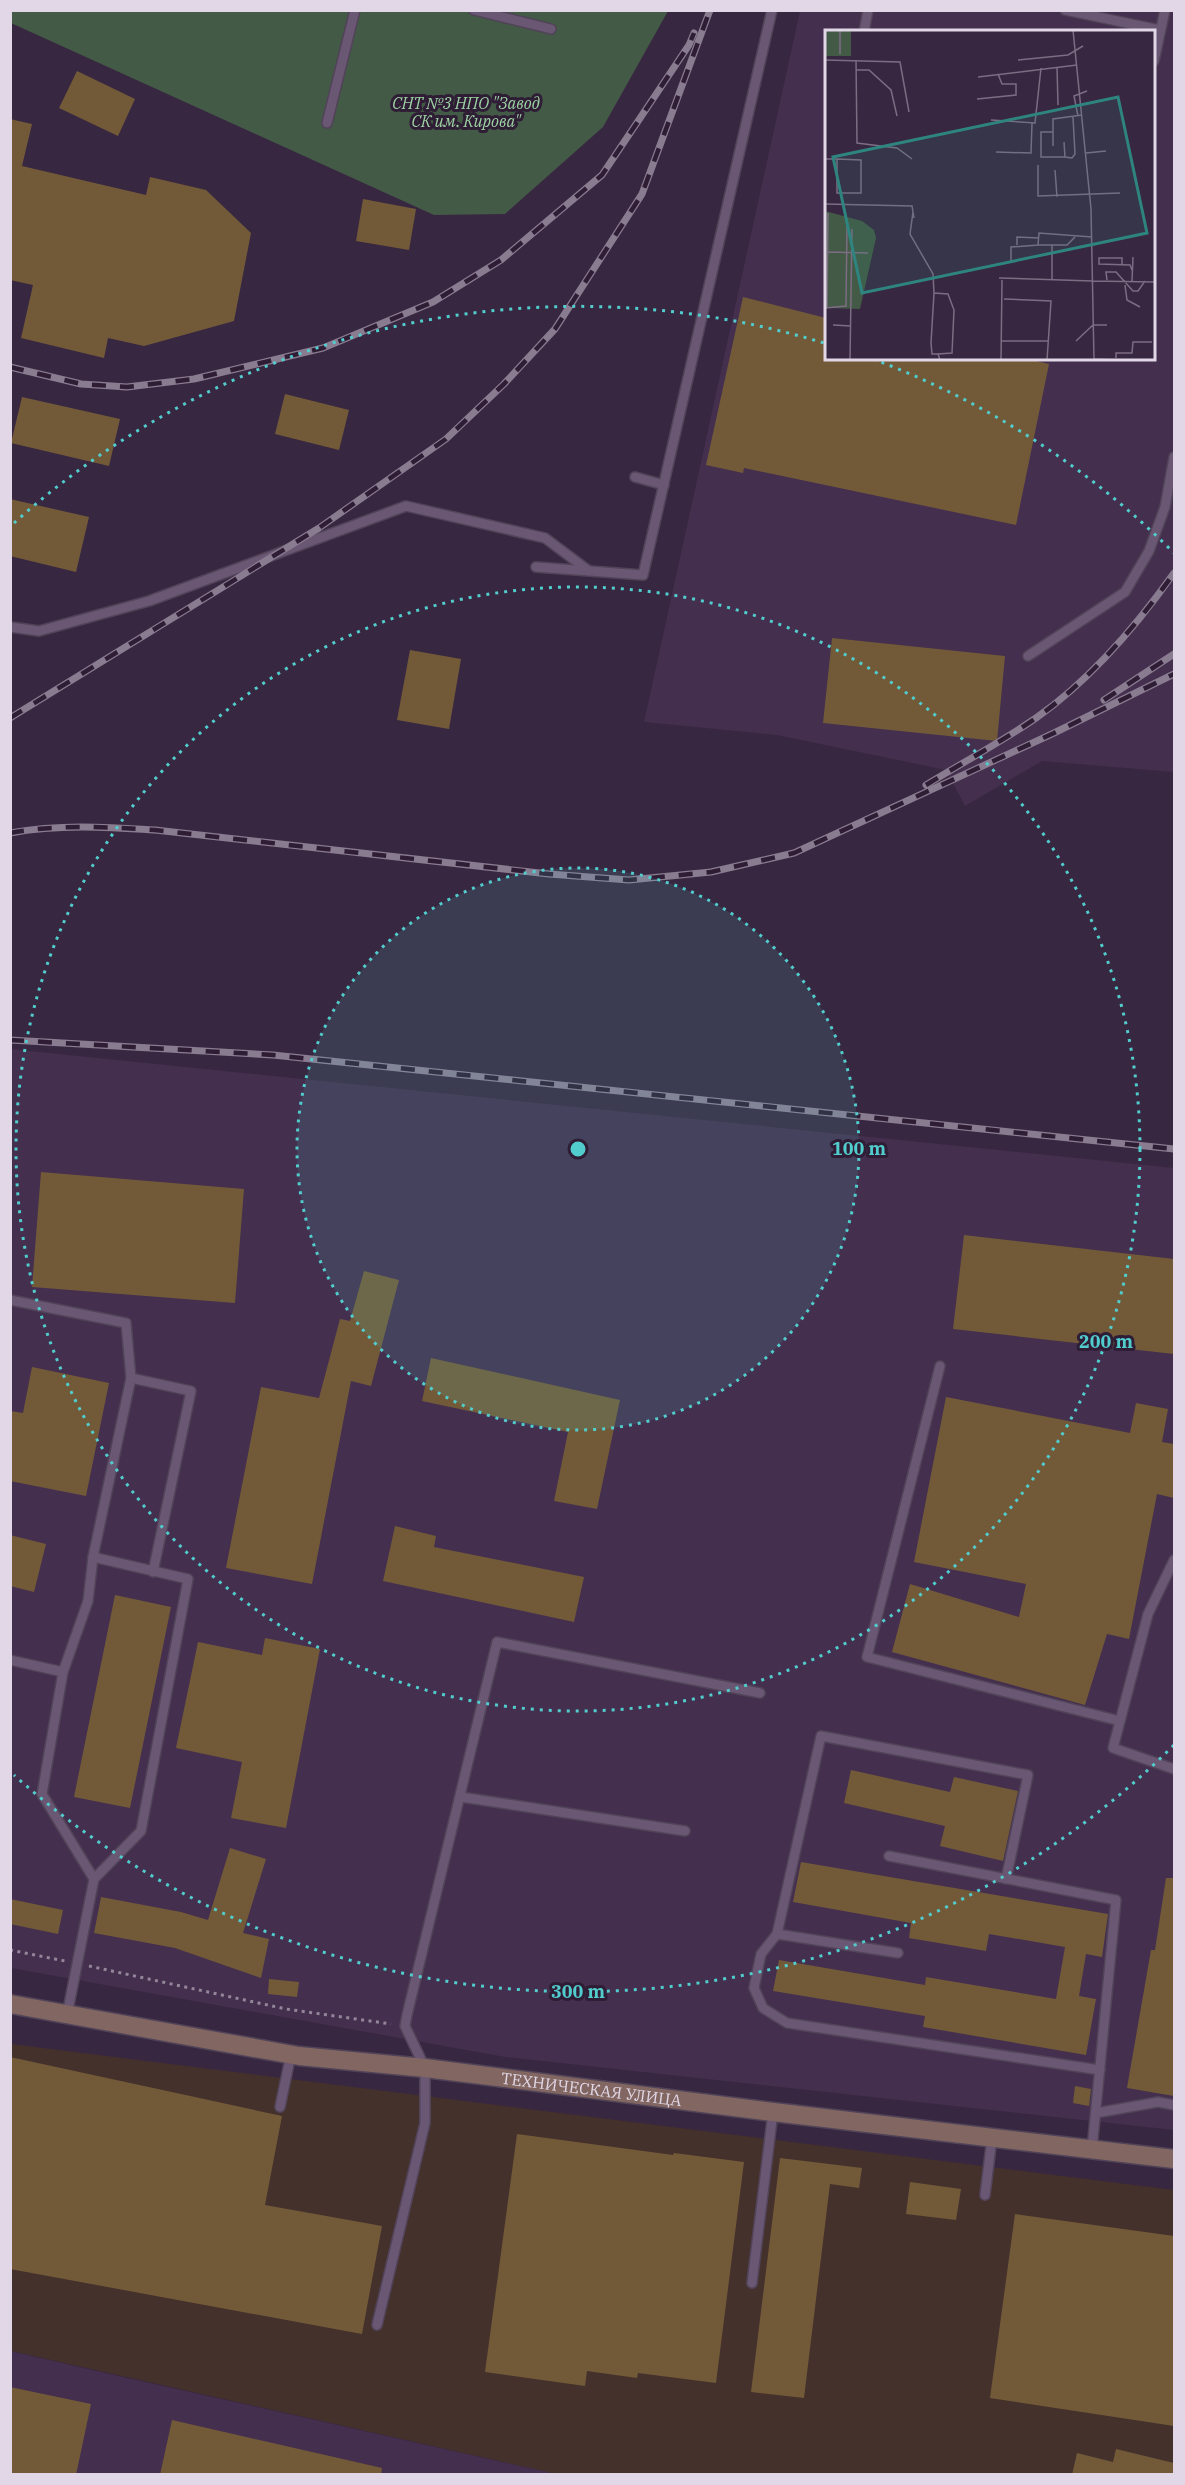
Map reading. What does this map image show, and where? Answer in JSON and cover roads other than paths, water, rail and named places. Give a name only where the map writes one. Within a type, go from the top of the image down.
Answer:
[{"type":"main road","name":"ТЕХНИЧЕСКАЯ УЛИЦА","points":[[10,2004],[291,2054],[1174,2158]]},
{"type":"lane","points":[[327,123],[355,10]]},
{"type":"lane","points":[[474,10],[551,29]]},
{"type":"lane","points":[[536,567],[643,575],[772,10]]},
{"type":"lane","points":[[864,30],[868,10]]},
{"type":"lane","points":[[1065,10],[1160,30]]},
{"type":"lane","points":[[1155,56],[1165,10]]},
{"type":"lane","points":[[1028,656],[1125,592],[1149,551],[1165,507],[1174,457]]},
{"type":"lane","points":[[635,477],[664,485]]},
{"type":"lane","points":[[10,627],[39,631],[150,601],[406,506],[545,538],[589,571]]},
{"type":"lane","points":[[10,1300],[126,1323],[130,1378],[93,1557],[88,1601],[63,1672],[42,1794],[94,1879]]},
{"type":"lane","points":[[940,1366],[867,1657],[1120,1721]]},
{"type":"lane","points":[[130,1378],[191,1391],[153,1572]]},
{"type":"lane","points":[[67,2015],[94,1879],[141,1831],[188,1579],[93,1557]]},
{"type":"lane","points":[[1174,1560],[1148,1614],[1113,1748],[1174,1768]]},
{"type":"lane","points":[[376,2325],[425,2123],[425,2068],[405,2026],[497,1642],[760,1693]]},
{"type":"lane","points":[[10,1660],[63,1672]]},
{"type":"lane","points":[[1006,1879],[1028,1775],[821,1736],[777,1934],[761,1954],[754,1988],[763,2008],[787,2023],[1100,2070]]},
{"type":"lane","points":[[461,1797],[685,1831]]},
{"type":"lane","points":[[889,1856],[1116,1900],[1092,2149]]},
{"type":"lane","points":[[777,1934],[898,1953]]},
{"type":"lane","points":[[280,2107],[291,2054]]},
{"type":"lane","points":[[1096,2113],[1158,2102],[1174,2104]]},
{"type":"lane","points":[[752,2283],[773,2112]]},
{"type":"lane","points":[[986,2195],[992,2138]]},
{"type":"railway","points":[[10,718],[319,528],[446,439],[504,384],[555,329],[642,194],[710,10]]},
{"type":"railway","points":[[10,367],[81,384],[127,387],[194,379],[323,348],[433,302],[501,260],[602,175],[689,45],[694,33]]},
{"type":"railway","points":[[926,785],[1023,727],[1075,687],[1128,632],[1174,573]]},
{"type":"railway","points":[[1104,700],[1174,654]]},
{"type":"railway","points":[[10,833],[64,827],[155,830],[549,874],[629,880],[711,872],[794,853],[1054,733],[1174,674]]},
{"type":"railway","points":[[10,1040],[273,1055],[1174,1149]]},
{"type":"park label","name":"СНТ №3 НПО \"Завод СК им. Кирова\"","points":[[466,112]]}]
